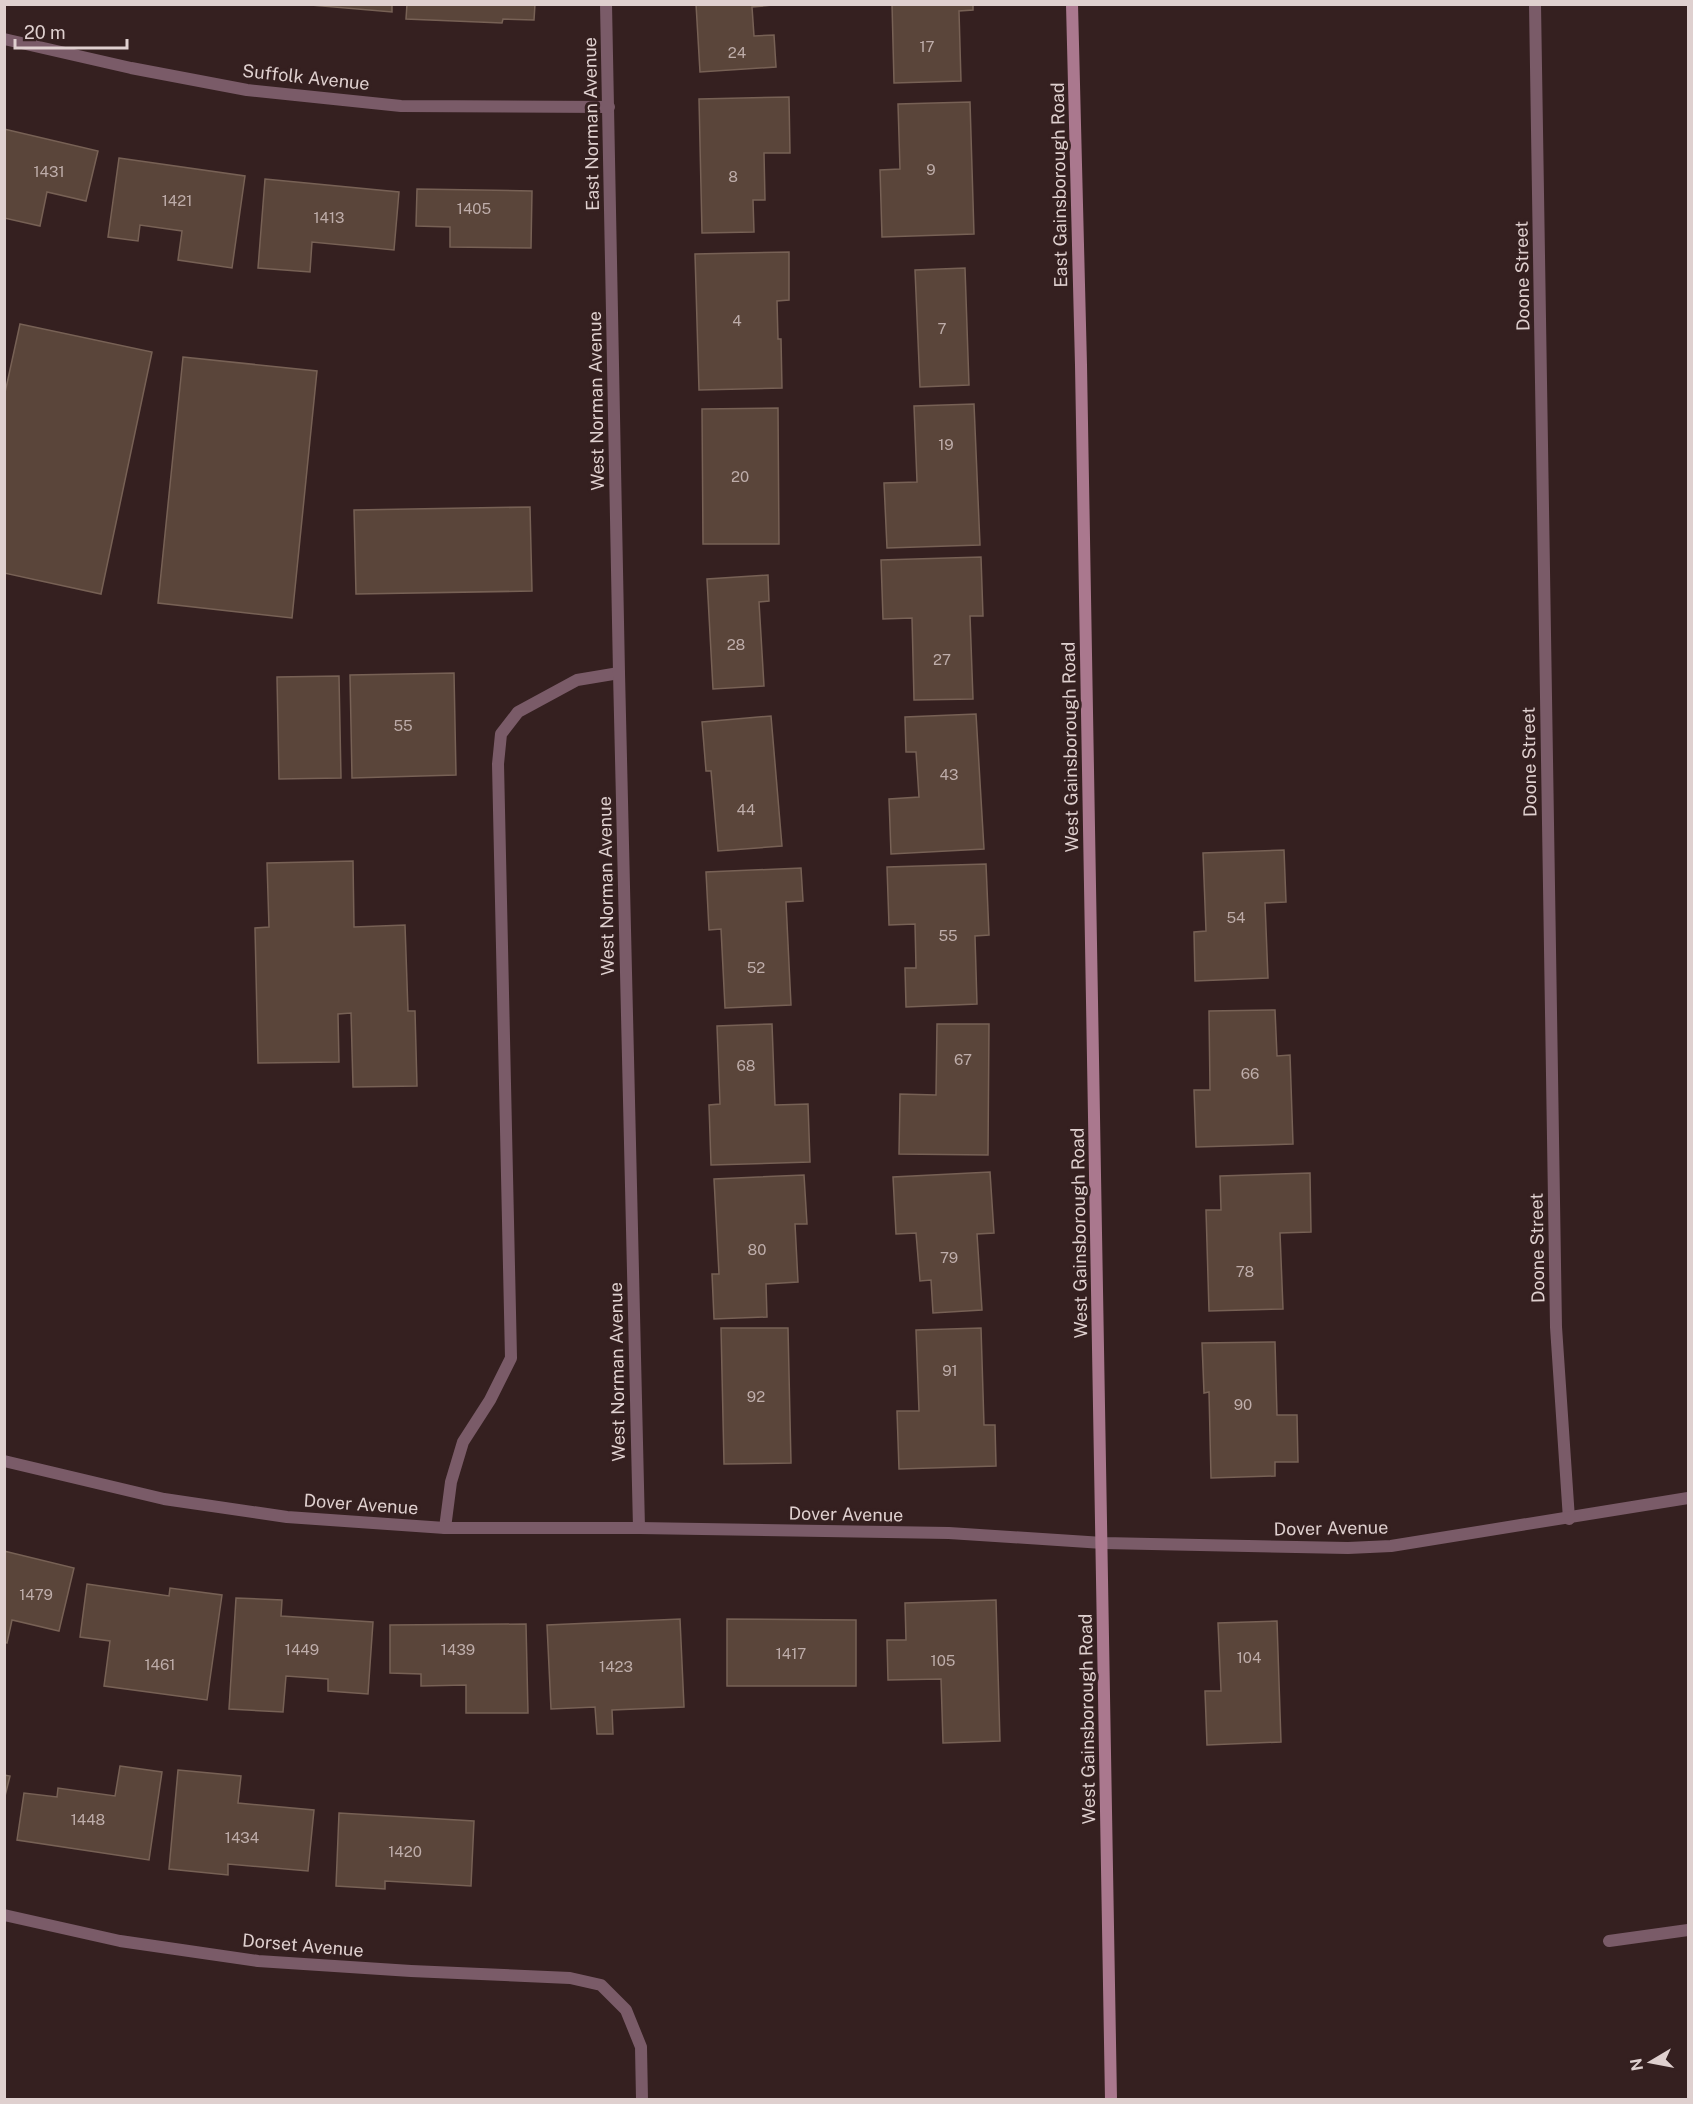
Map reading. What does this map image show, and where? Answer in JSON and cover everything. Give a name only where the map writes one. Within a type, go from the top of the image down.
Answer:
[{"type":"street","name":"East Norman Avenue","points":[[606,4],[611,244]]},
{"type":"street","name":"East Gainsborough Road","points":[[1072,4],[1081,365]]},
{"type":"street","name":"Doone Street","points":[[1535,4],[1556,1316],[1569,1519]]},
{"type":"street","name":"Suffolk Avenue","points":[[4,39],[131,69],[247,90],[400,106],[609,107]]},
{"type":"street","name":"West Norman Avenue","points":[[611,244],[639,1528]]},
{"type":"street","name":"West Gainsborough Road","points":[[1081,365],[1111,2100]]},
{"type":"street","points":[[445,1528],[452,1482],[463,1442],[490,1400],[511,1358],[498,764],[501,734],[518,712],[576,680],[619,673]]},
{"type":"street","name":"Dover Avenue","points":[[4,1461],[164,1499],[287,1517],[445,1528],[639,1528],[949,1533],[1103,1543],[1348,1548],[1380,1546],[1569,1519],[1689,1498]]},
{"type":"street","name":"Dorset Avenue","points":[[4,1915],[120,1941],[258,1961],[570,1978],[602,1985],[626,2010],[641,2047],[642,2100]]},
{"type":"street","points":[[1609,1941],[1689,1930]]},
{"type":"building","points":[[299,4],[392,4],[392,12]]},
{"type":"building","points":[[407,4],[535,4],[534,20],[503,19],[502,23],[406,19]]},
{"type":"building","points":[[696,4],[784,4],[752,7],[754,36],[774,35],[776,67],[700,72]]},
{"type":"building","points":[[892,4],[973,4],[973,10],[959,11],[961,81],[894,83]]},
{"type":"building","points":[[789,97],[790,153],[764,153],[765,200],[753,200],[754,232],[702,233],[699,99]]},
{"type":"building","points":[[970,102],[974,234],[882,237],[880,170],[900,169],[898,104]]},
{"type":"building","points":[[4,129],[98,151],[86,201],[47,192],[40,226],[4,218]]},
{"type":"building","points":[[119,158],[245,176],[232,268],[178,260],[182,231],[140,225],[138,241],[108,237]]},
{"type":"building","points":[[265,179],[399,192],[394,250],[312,242],[310,272],[258,268]]},
{"type":"building","points":[[417,189],[532,191],[531,248],[450,247],[450,227],[416,226]]},
{"type":"building","points":[[789,252],[789,300],[777,301],[778,339],[781,339],[782,388],[699,390],[695,254]]},
{"type":"building","points":[[965,268],[969,385],[920,387],[915,270]]},
{"type":"building","points":[[20,324],[152,352],[101,594],[4,573],[4,397]]},
{"type":"building","points":[[183,357],[317,371],[292,618],[158,603]]},
{"type":"building","points":[[974,404],[980,545],[887,548],[884,483],[917,482],[914,406]]},
{"type":"building","points":[[778,408],[779,544],[703,544],[702,409]]},
{"type":"building","points":[[530,507],[532,591],[356,594],[354,510]]},
{"type":"building","points":[[981,557],[983,616],[970,616],[973,699],[914,700],[912,618],[883,619],[881,560]]},
{"type":"building","points":[[768,575],[769,601],[759,602],[764,686],[713,689],[707,579]]},
{"type":"building","points":[[454,673],[456,775],[352,778],[350,675]]},
{"type":"building","points":[[339,676],[341,778],[279,779],[277,677]]},
{"type":"building","points":[[976,714],[984,849],[891,854],[889,799],[919,797],[916,752],[906,752],[905,717]]},
{"type":"building","points":[[771,716],[782,846],[718,851],[711,771],[706,771],[702,722]]},
{"type":"building","points":[[1284,850],[1286,902],[1265,903],[1268,978],[1195,981],[1194,932],[1206,931],[1203,853]]},
{"type":"building","points":[[353,861],[354,927],[405,925],[408,1011],[415,1011],[417,1086],[353,1087],[351,1013],[338,1014],[339,1062],[258,1063],[255,928],[269,927],[267,863]]},
{"type":"building","points":[[986,864],[989,935],[975,936],[977,1004],[906,1007],[905,968],[916,968],[915,924],[889,925],[887,867]]},
{"type":"building","points":[[801,868],[803,901],[786,902],[791,1005],[725,1008],[721,929],[709,930],[706,872]]},
{"type":"building","points":[[1275,1010],[1277,1056],[1290,1055],[1293,1144],[1196,1147],[1194,1090],[1210,1090],[1209,1011]]},
{"type":"building","points":[[772,1024],[775,1105],[808,1104],[810,1162],[711,1165],[709,1105],[720,1104],[717,1026]]},
{"type":"building","points":[[937,1024],[989,1024],[988,1155],[899,1154],[900,1094],[936,1095]]},
{"type":"building","points":[[990,1172],[994,1233],[977,1234],[982,1310],[933,1313],[931,1280],[920,1281],[916,1233],[896,1234],[893,1177]]},
{"type":"building","points":[[1310,1173],[1311,1232],[1280,1233],[1283,1309],[1209,1311],[1206,1210],[1221,1210],[1220,1176]]},
{"type":"building","points":[[804,1175],[807,1224],[795,1224],[798,1282],[766,1284],[767,1317],[714,1319],[712,1274],[719,1274],[714,1179]]},
{"type":"building","points":[[721,1328],[788,1328],[791,1463],[724,1464]]},
{"type":"building","points":[[981,1328],[984,1425],[995,1425],[996,1466],[899,1469],[897,1411],[919,1411],[916,1330]]},
{"type":"building","points":[[1275,1342],[1277,1415],[1297,1415],[1298,1462],[1275,1462],[1275,1476],[1211,1478],[1209,1392],[1204,1393],[1202,1343]]},
{"type":"building","points":[[4,1551],[74,1568],[59,1631],[12,1620],[7,1643],[4,1642]]},
{"type":"building","points":[[87,1584],[169,1596],[170,1588],[222,1595],[207,1700],[104,1686],[110,1641],[80,1637]]},
{"type":"building","points":[[236,1598],[282,1600],[281,1616],[373,1622],[368,1694],[328,1691],[328,1679],[286,1676],[283,1712],[229,1709]]},
{"type":"building","points":[[996,1600],[1000,1741],[943,1743],[941,1679],[888,1680],[887,1640],[906,1640],[905,1603]]},
{"type":"building","points":[[680,1619],[684,1707],[612,1710],[613,1734],[597,1734],[595,1707],[551,1709],[547,1625]]},
{"type":"building","points":[[727,1619],[856,1620],[856,1686],[727,1686]]},
{"type":"building","points":[[1277,1621],[1281,1742],[1207,1745],[1205,1691],[1221,1691],[1218,1623]]},
{"type":"building","points":[[526,1624],[528,1713],[466,1713],[466,1685],[421,1686],[421,1674],[390,1673],[390,1625]]},
{"type":"building","points":[[120,1766],[162,1772],[149,1860],[17,1840],[24,1793],[57,1797],[58,1788],[115,1796]]},
{"type":"building","points":[[178,1770],[241,1776],[238,1803],[314,1810],[308,1871],[228,1864],[228,1875],[169,1869]]},
{"type":"building","points":[[4,1775],[10,1776],[4,1800]]},
{"type":"building","points":[[339,1813],[474,1821],[471,1886],[385,1881],[385,1889],[336,1886]]}]
